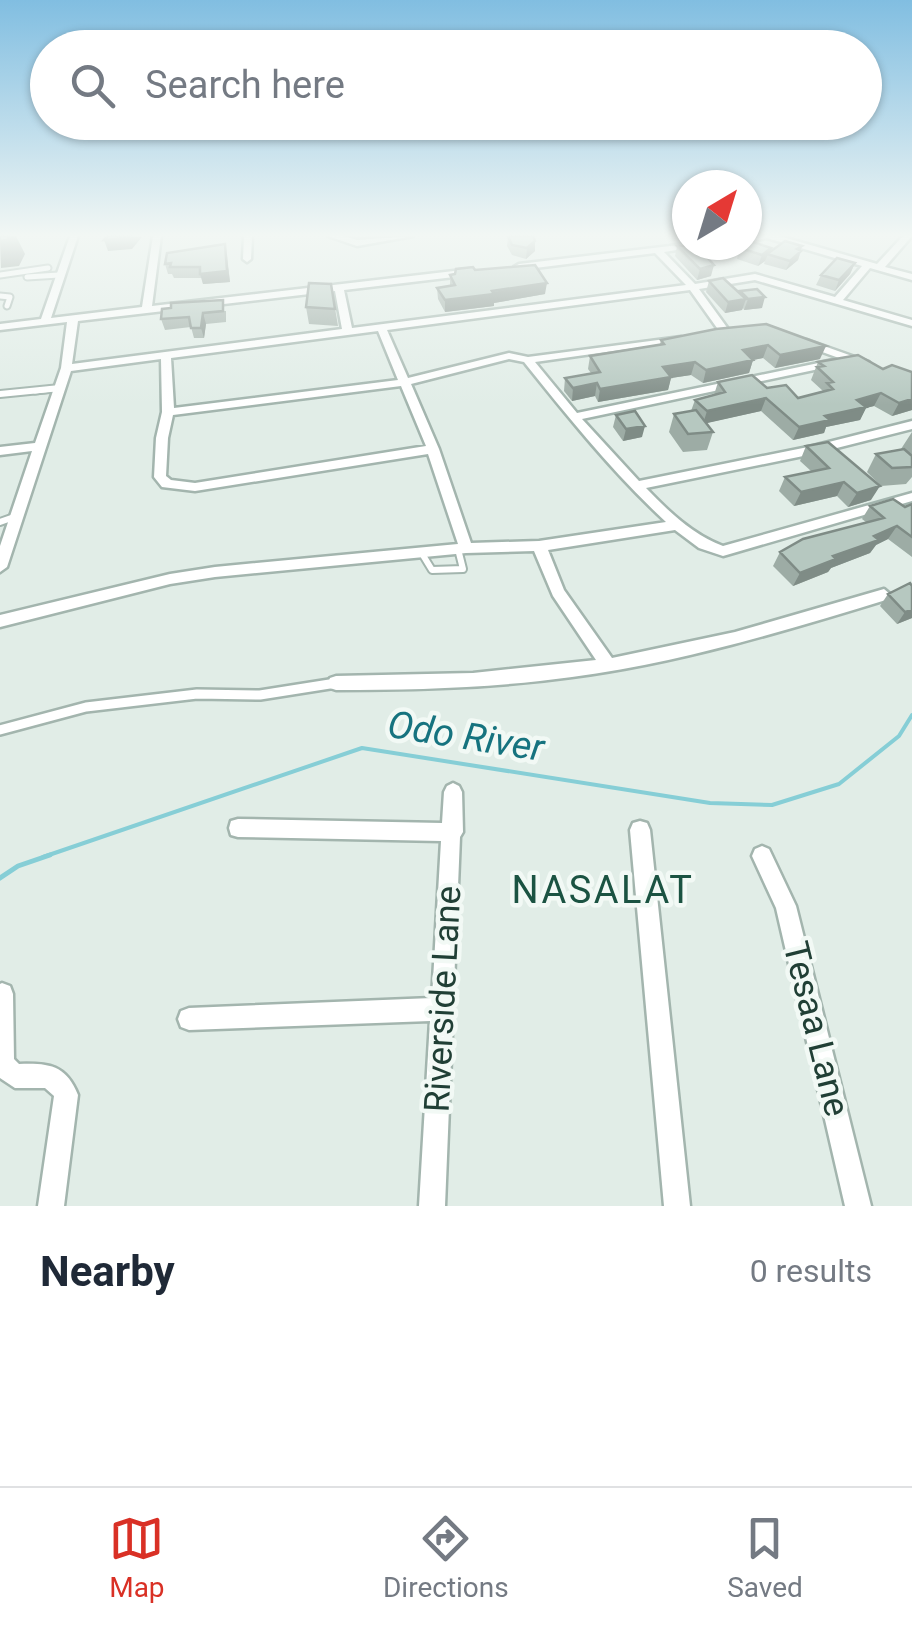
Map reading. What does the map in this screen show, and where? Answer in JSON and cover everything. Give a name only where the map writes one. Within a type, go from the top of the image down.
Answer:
[{"type":"street","points":[[44,322],[54,292]]},
{"type":"street","points":[[147,309],[150,292]]},
{"type":"street","points":[[0,328],[293,292]]},
{"type":"street","points":[[340,292],[348,332]]},
{"type":"street","points":[[66,368],[660,292]]},
{"type":"street","points":[[697,292],[726,332]]},
{"type":"street","points":[[807,292],[912,323]]},
{"type":"street","points":[[837,301],[844,292]]},
{"type":"street","points":[[0,567],[66,368],[73,318]]},
{"type":"street","points":[[381,327],[433,449],[462,548]]},
{"type":"street","points":[[706,335],[742,330]]},
{"type":"street","points":[[791,337],[882,370]]},
{"type":"street","points":[[168,412],[407,382],[510,356],[528,360],[686,338]]},
{"type":"street","points":[[166,356],[168,412],[160,478],[178,486],[433,449]]},
{"type":"street","points":[[528,360],[572,416],[703,546],[724,551],[912,496]]},
{"type":"street","points":[[572,416],[852,360]]},
{"type":"street","points":[[638,484],[812,450],[912,425]]},
{"type":"street","points":[[0,452],[42,446]]},
{"type":"street","points":[[0,622],[170,578],[462,548],[539,546],[678,525]]},
{"type":"street","points":[[539,546],[558,592],[608,665]]},
{"type":"street","points":[[336,683],[422,683],[567,673],[719,642],[884,595]]},
{"type":"street","name":"Riverside Lane","points":[[432,1206],[453,792]]},
{"type":"street","points":[[238,828],[453,832]]},
{"type":"street","points":[[640,830],[678,1206]]},
{"type":"street","name":"Tesaa Lane","points":[[762,856],[786,906],[858,1206]]},
{"type":"street","points":[[2,994],[2,1064],[15,1076],[52,1076],[62,1083],[66,1094],[51,1206]]},
{"type":"street","points":[[189,1020],[442,1009]]},
{"type":"lane","points":[[0,296],[10,297],[6,306]]},
{"type":"lane","points":[[0,394],[60,388]]},
{"type":"lane","points":[[0,522],[17,516]]},
{"type":"lane","points":[[0,730],[86,707],[197,694],[260,695],[336,683]]},
{"type":"building","points":[[308,292],[332,292],[335,309],[306,307]]},
{"type":"building","points":[[440,292],[494,294],[445,300]]},
{"type":"building","points":[[719,292],[739,292],[746,299],[728,302]]},
{"type":"building","points":[[741,292],[760,292],[765,297],[748,299]]},
{"type":"building","points":[[223,300],[223,311],[203,313],[201,328],[191,328],[189,317],[161,319],[162,309],[171,308],[171,303]]},
{"type":"building","points":[[766,324],[826,346],[780,355],[768,345],[743,350],[753,360],[706,370],[695,362],[663,367],[671,377],[600,389],[597,383],[573,388],[565,378],[600,372],[590,356],[664,344],[661,340],[716,329]]},
{"type":"building","points":[[858,355],[883,369],[892,365],[912,372],[912,399],[899,403],[881,393],[857,400],[866,407],[825,416],[830,420],[799,427],[766,398],[707,411],[695,400],[725,392],[718,382],[752,375],[767,388],[786,385],[798,398],[833,389],[827,383],[833,382],[817,367],[824,366],[818,362]]},
{"type":"building","points":[[696,410],[713,432],[688,434],[674,414]]},
{"type":"building","points":[[635,411],[645,426],[626,429],[616,415]]},
{"type":"building","points":[[828,442],[880,486],[857,493],[844,482],[801,492],[785,477],[829,468],[806,446]]},
{"type":"building","points":[[904,449],[912,456],[912,467],[892,468],[876,454]]},
{"type":"building","points":[[893,499],[905,507],[912,504],[912,537],[897,526],[874,536],[879,540],[800,573],[780,552],[803,539],[884,518],[870,506]]},
{"type":"building","points":[[910,583],[912,610],[905,612],[888,594]]},
{"type":"waterway","name":"Odo River","points":[[43,857],[362,748],[710,803],[772,805],[839,784],[899,736],[912,715]]},
{"type":"waterway","name":"Odo River","points":[[0,878],[18,866],[50,855]]},
{"type":"district","name":"NASALAT","points":[[603,890]]}]
